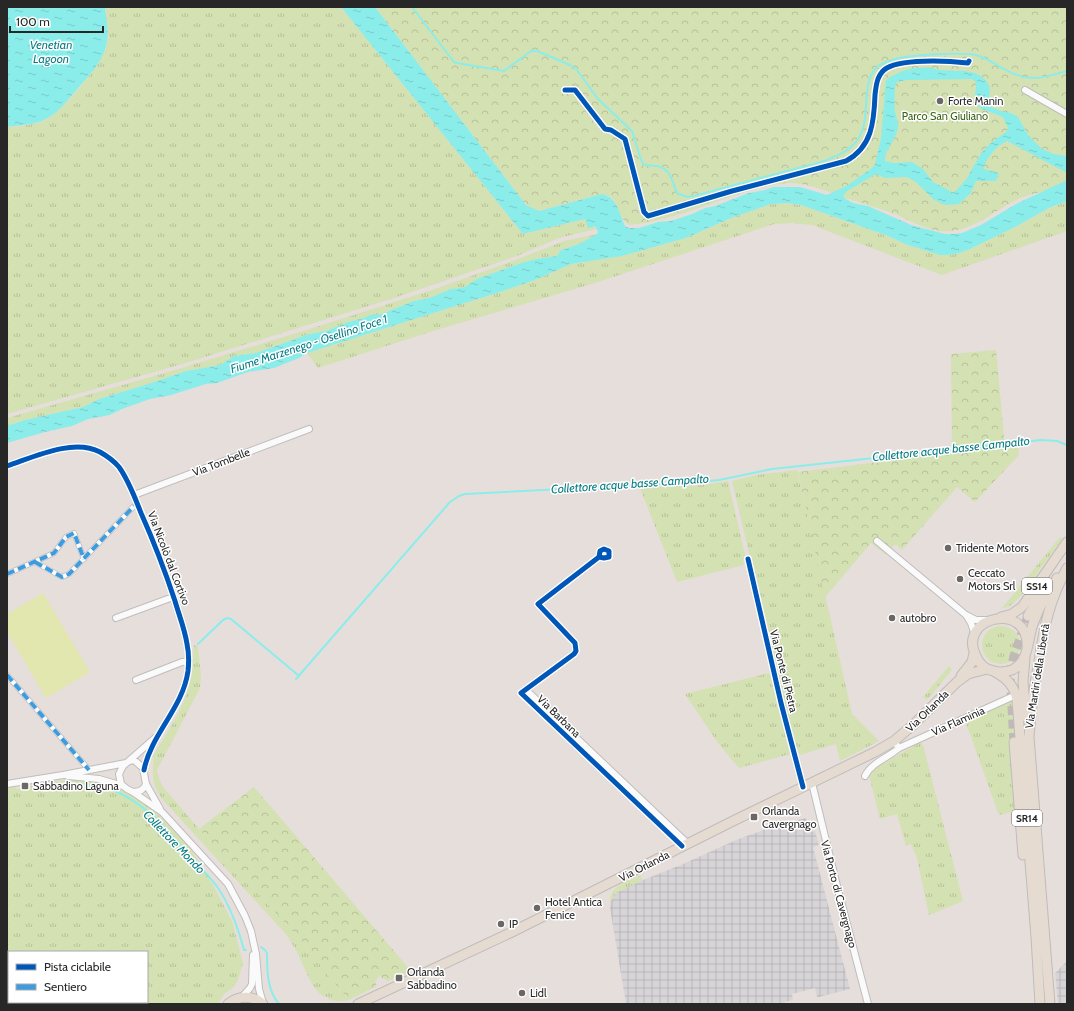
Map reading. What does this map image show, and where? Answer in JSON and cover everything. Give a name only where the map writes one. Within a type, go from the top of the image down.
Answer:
[{"type":"main road","name":"SS14","points":[[975,636],[982,625],[994,619],[1010,615],[1022,607],[1067,542]]},
{"type":"main road","name":"Via Martiri della Libertà","points":[[1028,616],[1046,583],[1067,553]]},
{"type":"main road","name":"SS14","points":[[1026,653],[1032,627],[1038,612],[1051,587],[1067,566]]},
{"type":"main road","name":"Via Martiri della Libertà","points":[[1050,1004],[1028,737],[1031,704],[1044,625],[1049,607],[1067,566]]},
{"type":"main road","points":[[975,636],[973,644],[974,653],[981,664],[991,670],[1004,672],[1013,669],[1020,664],[1026,653],[1026,636],[1019,625],[1011,620],[994,619]]},
{"type":"main road","name":"Via Orlanda","points":[[358,1004],[512,932],[685,845],[861,759],[896,744],[957,682],[972,662],[974,653]]},
{"type":"main road","name":"SR14","points":[[1026,653],[1023,682],[1028,737]]},
{"type":"main road","name":"Via Martiri della Libertà","points":[[991,670],[1009,682],[1016,695],[1040,1004]]},
{"type":"main road","name":"Via Orlanda","points":[[957,682],[968,674],[991,670]]},
{"type":"main road","name":"Via Martiri della Libertà","points":[[1014,742],[1027,907],[1038,973]]},
{"type":"main road","points":[[228,1004],[242,997],[256,999],[264,1004]]},
{"type":"street","points":[[565,90],[575,90],[605,129],[611,130],[625,139],[644,212],[648,216],[732,191],[846,161],[860,152],[867,141],[872,126],[877,81],[884,70],[890,66],[906,62],[955,61],[968,63],[969,61]]},
{"type":"street","points":[[1025,90],[1067,114]]},
{"type":"street","name":"Via Tombelle","points":[[134,495],[309,429]]},
{"type":"street","name":"Via Nicolò dal Cortivo","points":[[7,466],[60,449],[75,447],[88,448],[100,452],[110,458],[119,467],[134,495],[173,597],[186,637],[189,661],[186,682],[180,699],[151,749],[144,770]]},
{"type":"street","points":[[36,562],[62,577],[69,574],[137,503]]},
{"type":"street","points":[[7,574],[54,554],[66,537],[74,534],[84,559]]},
{"type":"street","points":[[877,541],[966,616],[976,620],[994,619]]},
{"type":"street","name":"Via Barbana","points":[[599,557],[538,604],[575,642],[576,651],[526,690],[685,845]]},
{"type":"street","name":"Via Ponte di Pietra","points":[[748,559],[779,695],[808,785]]},
{"type":"street","points":[[116,618],[173,597]]},
{"type":"street","points":[[966,616],[975,636]]},
{"type":"street","points":[[136,680],[182,662],[189,661]]},
{"type":"street","points":[[7,675],[89,770]]},
{"type":"street","name":"Via Flaminia","points":[[865,776],[871,767],[891,754],[896,744],[923,737],[1016,695]]},
{"type":"street","name":"Via Nicolò dal Cortivo","points":[[128,762],[153,740],[161,730]]},
{"type":"street","points":[[7,784],[128,762],[136,761],[141,765],[144,770],[146,784],[162,812],[228,884],[245,916],[257,959],[259,989],[264,1004]]},
{"type":"street","points":[[123,786],[119,774],[121,769],[128,762]]},
{"type":"street","points":[[63,775],[99,779],[123,786],[162,812]]},
{"type":"street","points":[[133,792],[141,791],[145,788],[146,784]]},
{"type":"street","name":"Via Porto di Cavergnago","points":[[808,785],[839,893],[868,1004]]},
{"type":"street","points":[[242,997],[252,984],[254,946]]},
{"type":"shaded area","points":[[806,818],[809,832],[815,831],[819,845],[813,847],[850,989],[817,997],[815,988],[792,994],[793,1000],[778,1004],[626,1004],[610,908],[611,900],[615,893],[736,840],[777,825]]},
{"type":"shaded area","points":[[1067,961],[1067,1004],[1058,1004],[1055,973]]},
{"type":"green space","points":[[105,7],[341,7],[523,234],[585,219],[596,229],[559,238],[517,256],[391,299],[189,362],[7,414],[7,127],[43,121],[60,109],[89,76],[103,55],[106,47],[108,32]]},
{"type":"green space","name":"Parco San Giuliano","points":[[375,7],[1067,7],[1067,186],[1020,198],[972,225],[951,231],[940,231],[928,228],[895,214],[817,188],[795,183],[763,187],[675,216],[629,225],[620,214],[612,198],[602,194],[539,211],[526,205]]},
{"type":"green space","points":[[1067,201],[1067,231],[942,275],[812,225],[792,223],[774,224],[595,283],[436,330],[318,368],[307,353],[503,291],[535,280],[571,264],[622,256],[686,238],[731,218],[771,204],[787,203],[801,205],[888,236],[905,244],[940,255],[948,255],[960,253],[970,249],[1015,227],[1049,208]]},
{"type":"green space","points":[[597,234],[579,244],[561,250],[557,256],[521,263],[477,279],[460,289],[451,289],[381,314],[348,322],[326,331],[309,334],[256,353],[234,356],[220,365],[186,371],[99,399],[83,407],[25,420],[7,426],[7,418],[175,370],[313,328],[438,288],[564,241]]},
{"type":"green space","points":[[996,350],[1005,448],[1018,447],[1019,455],[975,502],[957,487],[902,550],[895,544],[886,555],[871,543],[825,597],[798,472],[952,453],[951,354]]},
{"type":"green space","points":[[797,470],[852,714],[879,741],[840,761],[836,744],[800,755],[798,749],[795,749],[732,481],[756,475]]},
{"type":"green space","points":[[728,481],[746,559],[743,560],[744,565],[677,582],[640,488],[704,485]]},
{"type":"green space","points":[[1060,537],[1062,539],[1020,597],[1009,607],[1002,608]]},
{"type":"green space","points":[[43,593],[90,672],[46,698],[7,632],[7,614]]},
{"type":"green space","points":[[997,626],[1005,626],[1015,631],[1019,638],[1019,652],[1015,659],[1005,664],[997,664],[987,659],[985,656],[982,649],[982,641],[987,631],[990,629]]},
{"type":"green space","points":[[194,645],[198,647],[201,676],[200,688],[157,770],[158,776],[163,787],[199,829],[318,959],[325,972],[349,1000],[331,1000],[318,992],[285,933],[163,800],[157,790],[153,770],[154,758],[152,757],[184,702],[192,673]]},
{"type":"green space","points":[[949,666],[952,670],[927,700],[923,697]]},
{"type":"green space","points":[[769,673],[790,754],[739,768],[718,743],[685,694]]},
{"type":"green space","points":[[1013,700],[1017,742],[1016,811],[999,815],[965,720],[1007,701]]},
{"type":"green space","points":[[921,742],[963,901],[929,915],[917,858],[911,844],[906,846],[897,814],[880,819],[869,775],[879,766]]},
{"type":"green space","points":[[71,779],[94,781],[116,786],[143,801],[188,845],[213,885],[232,921],[243,963],[238,980],[234,987],[225,993],[218,1004],[69,1003],[148,1003],[148,951],[8,951],[8,992],[7,991],[7,788],[15,787],[16,789]]},
{"type":"green space","points":[[254,787],[411,971],[388,981],[379,976],[375,982],[377,986],[349,1000],[325,972],[318,959],[199,829]]},
{"type":"green space","points":[[640,876],[643,880],[616,893],[610,903],[613,892],[616,888],[624,882]]},
{"type":"water","name":"Venetian Lagoon","points":[[7,7],[105,7],[108,33],[103,56],[90,74],[58,110],[50,117],[42,121],[7,127]]},
{"type":"water","name":"Fiume Marzenego - Osellino Foce 1","points":[[341,7],[375,7],[526,205],[539,211],[602,194],[615,202],[625,226],[629,228],[639,228],[658,222],[671,221],[749,193],[773,187],[800,187],[827,195],[848,185],[872,168],[875,164],[881,138],[886,80],[903,71],[918,68],[965,71],[977,74],[989,85],[989,106],[1011,113],[1018,117],[1028,135],[1041,148],[1053,154],[1067,156],[1067,173],[1007,141],[992,152],[983,169],[999,173],[996,181],[976,181],[971,193],[959,204],[946,205],[934,200],[916,182],[907,177],[885,178],[876,174],[847,191],[843,196],[853,203],[868,206],[911,225],[945,234],[953,234],[962,233],[981,225],[1016,204],[1067,180],[1067,201],[1049,208],[1015,227],[960,253],[940,255],[905,244],[888,236],[801,205],[787,203],[771,204],[731,218],[686,238],[622,256],[571,264],[535,280],[503,291],[307,353],[299,358],[274,368],[248,372],[217,383],[206,384],[171,395],[150,399],[110,415],[88,419],[72,426],[7,443],[7,426],[25,420],[83,407],[99,399],[186,371],[220,365],[234,356],[256,353],[309,334],[326,331],[370,315],[381,314],[451,289],[465,287],[477,279],[521,263],[557,256],[561,250],[579,244],[598,232],[595,226],[588,228],[585,219],[523,234]],"holes":[[[972,79],[976,82],[974,98],[975,104],[982,109],[1003,117],[1008,128],[1006,132],[993,141],[981,153],[967,178],[954,193],[933,182],[923,169],[912,162],[894,163],[885,161],[887,152],[896,136],[898,126],[895,113],[895,85],[897,82],[907,80]]]},
{"type":"waterway","points":[[412,7],[454,62],[504,71],[531,51],[537,51],[570,65],[577,70],[598,99],[632,131],[644,165],[660,167],[667,171],[677,193],[687,197],[820,162],[846,151],[860,136],[865,117],[868,86],[871,76],[876,68],[883,63],[892,60],[922,55],[962,54],[983,57],[1022,77],[1036,78],[1051,76],[1067,71]]},
{"type":"waterway","name":"Collettore acque basse Campalto","points":[[296,679],[450,502],[465,494],[699,482],[719,480],[772,469],[1041,440],[1057,441],[1067,445]]},
{"type":"waterway","points":[[198,644],[223,620],[227,618],[231,619],[298,675]]},
{"type":"waterway","name":"Collettore Mondo","points":[[62,786],[89,785],[108,788],[127,797],[157,820],[209,877],[223,895],[237,926],[244,950],[246,950]]},
{"type":"waterway","name":"Collettore Mondo","points":[[261,947],[267,953],[270,986],[272,993],[279,1004]]},
{"type":"tunnel","points":[[1014,742],[1010,674],[1014,656],[1028,616]]},
{"type":"marked path","points":[[35,562],[62,577],[69,574],[137,503]]},
{"type":"marked path","points":[[7,574],[54,553],[66,537],[74,533],[84,559]]},
{"type":"marked path","points":[[7,675],[89,770]]},
{"type":"cycle path","points":[[565,90],[575,90],[605,129],[611,130],[625,139],[644,212],[648,216],[732,191],[846,161],[861,149],[870,133],[874,115],[876,85],[878,78],[884,70],[891,66],[912,62],[937,61],[968,63],[969,61]]},
{"type":"cycle path","points":[[7,466],[54,450],[78,447],[89,448],[100,452],[115,463],[123,472],[132,490],[171,590],[185,633],[189,658],[188,671],[180,697],[153,745],[144,770]]},
{"type":"cycle path","points":[[599,557],[600,551],[604,549],[609,551],[609,557],[599,557],[538,604],[575,643],[576,651],[521,693],[682,846]]},
{"type":"cycle path","points":[[748,559],[781,703],[803,787]]},
{"type":"place","name":"Forte Manin","points":[[940,101]]},
{"type":"place","name":"Tridente Motors","points":[[948,548]]},
{"type":"place","name":"Ceccato Motors Srl","points":[[960,579]]},
{"type":"place","name":"autobro","points":[[892,618]]},
{"type":"place","name":"Sabbadino Laguna","points":[[25,786]]},
{"type":"place","name":"Orlanda Cavergnago","points":[[754,817]]},
{"type":"place","name":"Hotel Antica Fenice","points":[[537,908]]},
{"type":"place","name":"IP","points":[[501,924]]},
{"type":"place","name":"Orlanda Sabbadino","points":[[399,978]]},
{"type":"place","name":"Lidl","points":[[522,993]]}]
